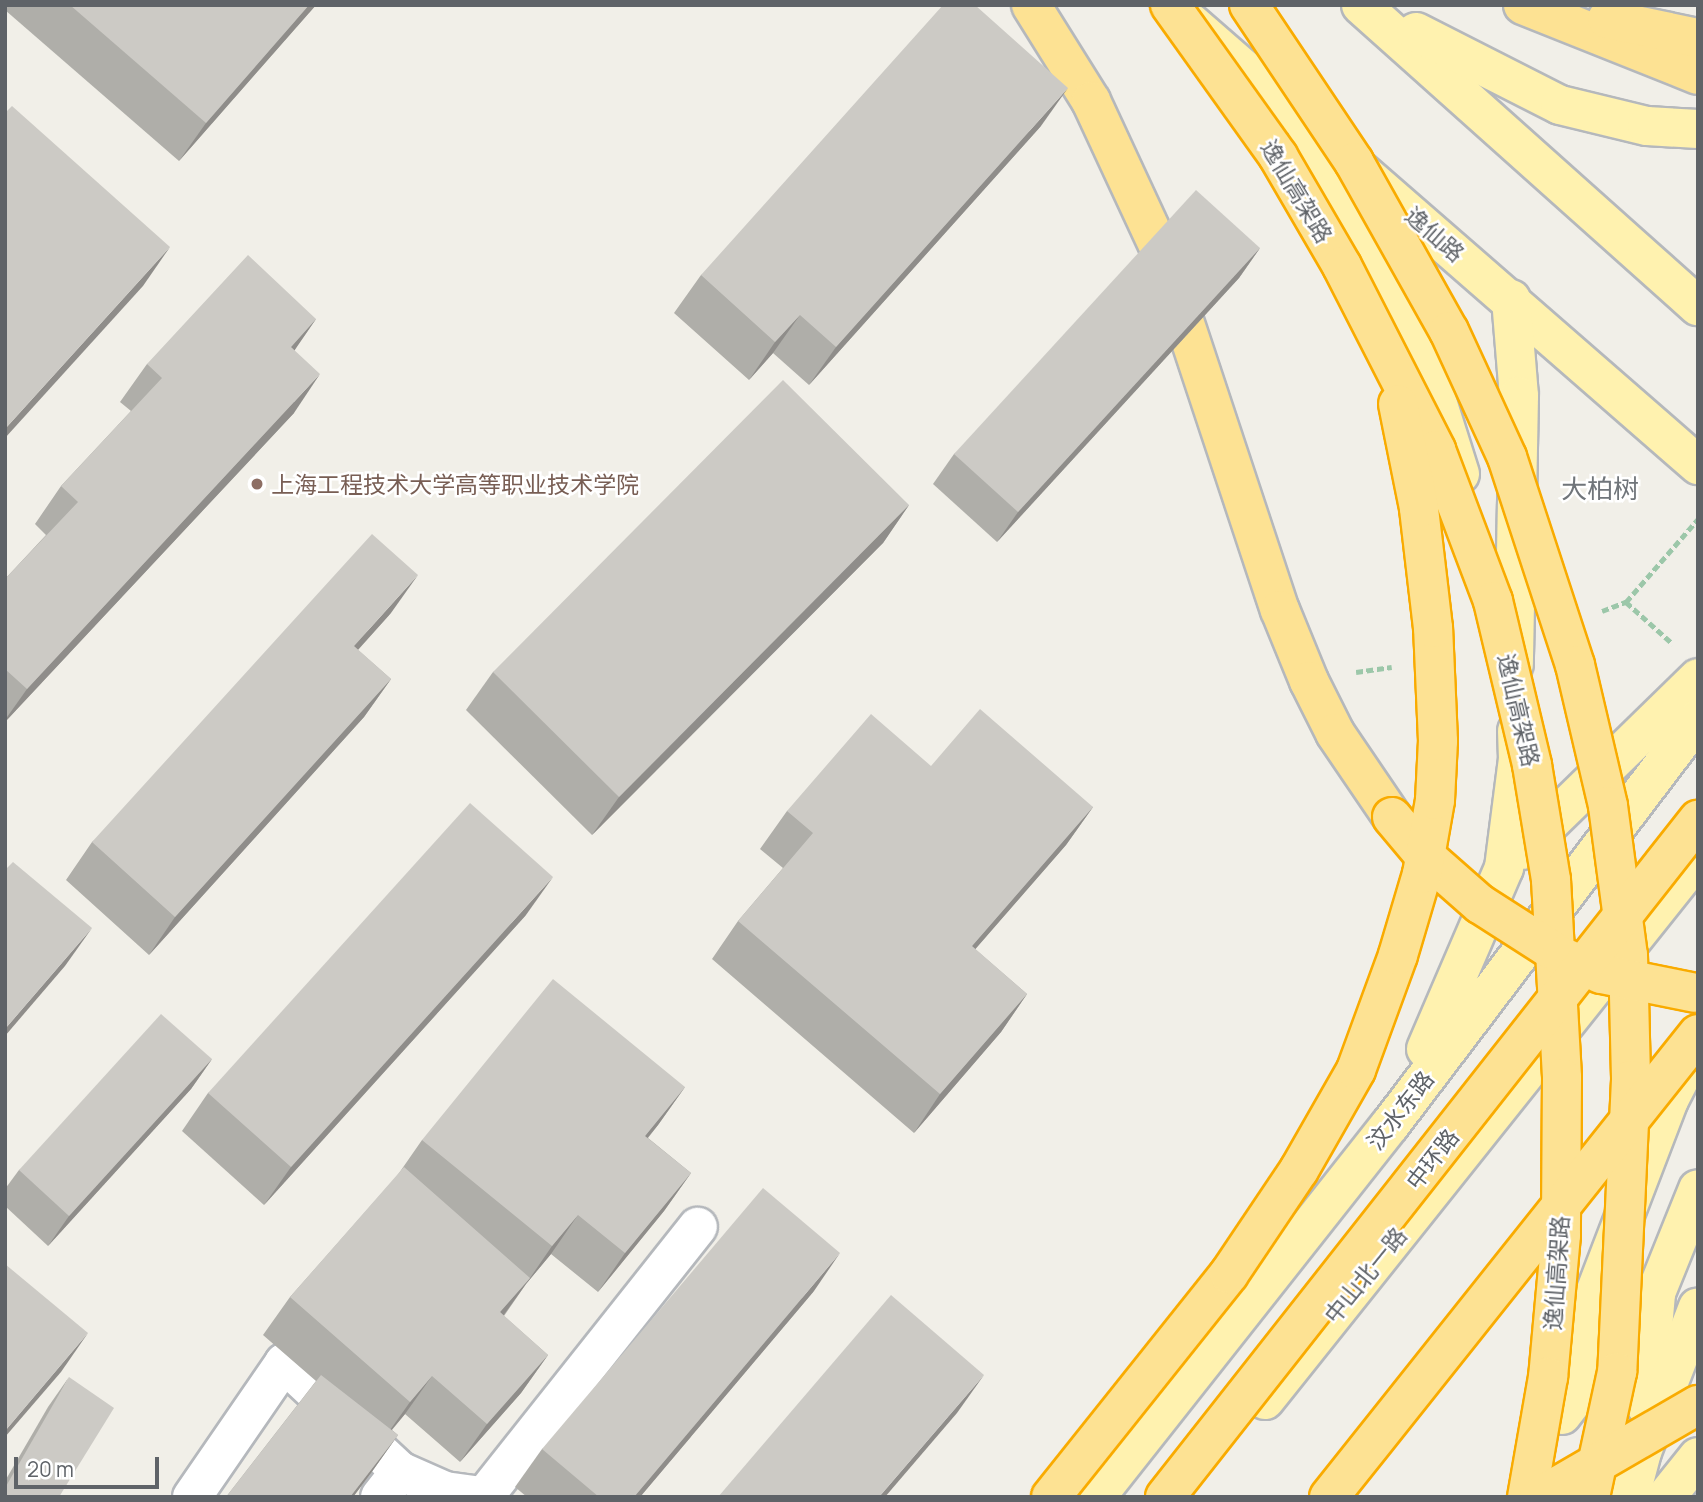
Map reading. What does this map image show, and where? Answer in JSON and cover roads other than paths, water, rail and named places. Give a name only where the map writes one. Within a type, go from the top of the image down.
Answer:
[{"type":"highway","points":[[1031,5],[1091,101],[1162,254],[1280,610],[1308,681],[1366,783],[1423,854],[1480,904],[1518,929],[1601,974],[1697,993]]},
{"type":"highway","name":"逸仙高架路","points":[[1170,5],[1278,156],[1389,358],[1436,450],[1493,601],[1532,765],[1551,880],[1562,1078],[1561,1235],[1548,1377],[1527,1497]]},
{"type":"highway","points":[[1249,5],[1354,162],[1449,331],[1507,457],[1568,641],[1608,806],[1628,955],[1631,1080],[1617,1372],[1590,1497]]},
{"type":"highway","points":[[1523,5],[1698,75]]},
{"type":"highway","points":[[1564,5],[1698,38]]},
{"type":"highway","points":[[1051,1497],[1229,1275],[1299,1170],[1356,1070],[1398,955],[1422,874],[1435,800],[1438,741],[1433,628],[1419,508],[1389,358]]},
{"type":"highway","name":"中环路","points":[[1165,1497],[1698,820]]},
{"type":"highway","points":[[1329,1497],[1698,1034]]},
{"type":"highway","points":[[1539,1497],[1698,1405]]},
{"type":"main road","name":"逸仙路","points":[[1170,5],[1511,299],[1698,465]]},
{"type":"main road","points":[[1361,5],[1698,306]]},
{"type":"main road","points":[[1367,5],[1560,105],[1647,126],[1698,130]]},
{"type":"main road","points":[[1280,100],[1338,186],[1414,328],[1513,645]]},
{"type":"main road","points":[[1390,1125],[1452,996],[1504,868],[1518,759],[1513,645],[1519,396],[1511,299]]},
{"type":"main road","points":[[1504,868],[1687,662]]},
{"type":"main road","name":"汶水东路","points":[[1096,1497],[1114,1481],[1390,1125],[1698,719]]},
{"type":"main road","name":"中山北一路","points":[[1189,1497],[1698,857]]},
{"type":"main road","points":[[1521,1497],[1536,1448],[1669,1100],[1698,1043]]},
{"type":"main road","points":[[1536,1448],[1656,1293],[1698,1189]]},
{"type":"main road","points":[[1642,1452],[1656,1293]]},
{"type":"main road","points":[[1630,1497],[1642,1452],[1698,1307]]},
{"type":"main road","points":[[1667,1497],[1698,1457]]},
{"type":"lane","points":[[192,1497],[284,1363],[390,1484],[488,1495],[698,1227]]},
{"type":"place","name":"上海工程技术大学高等职业技术学院","points":[[257,484]]},
{"type":"district","name":"大柏树","points":[[1600,489]]}]
